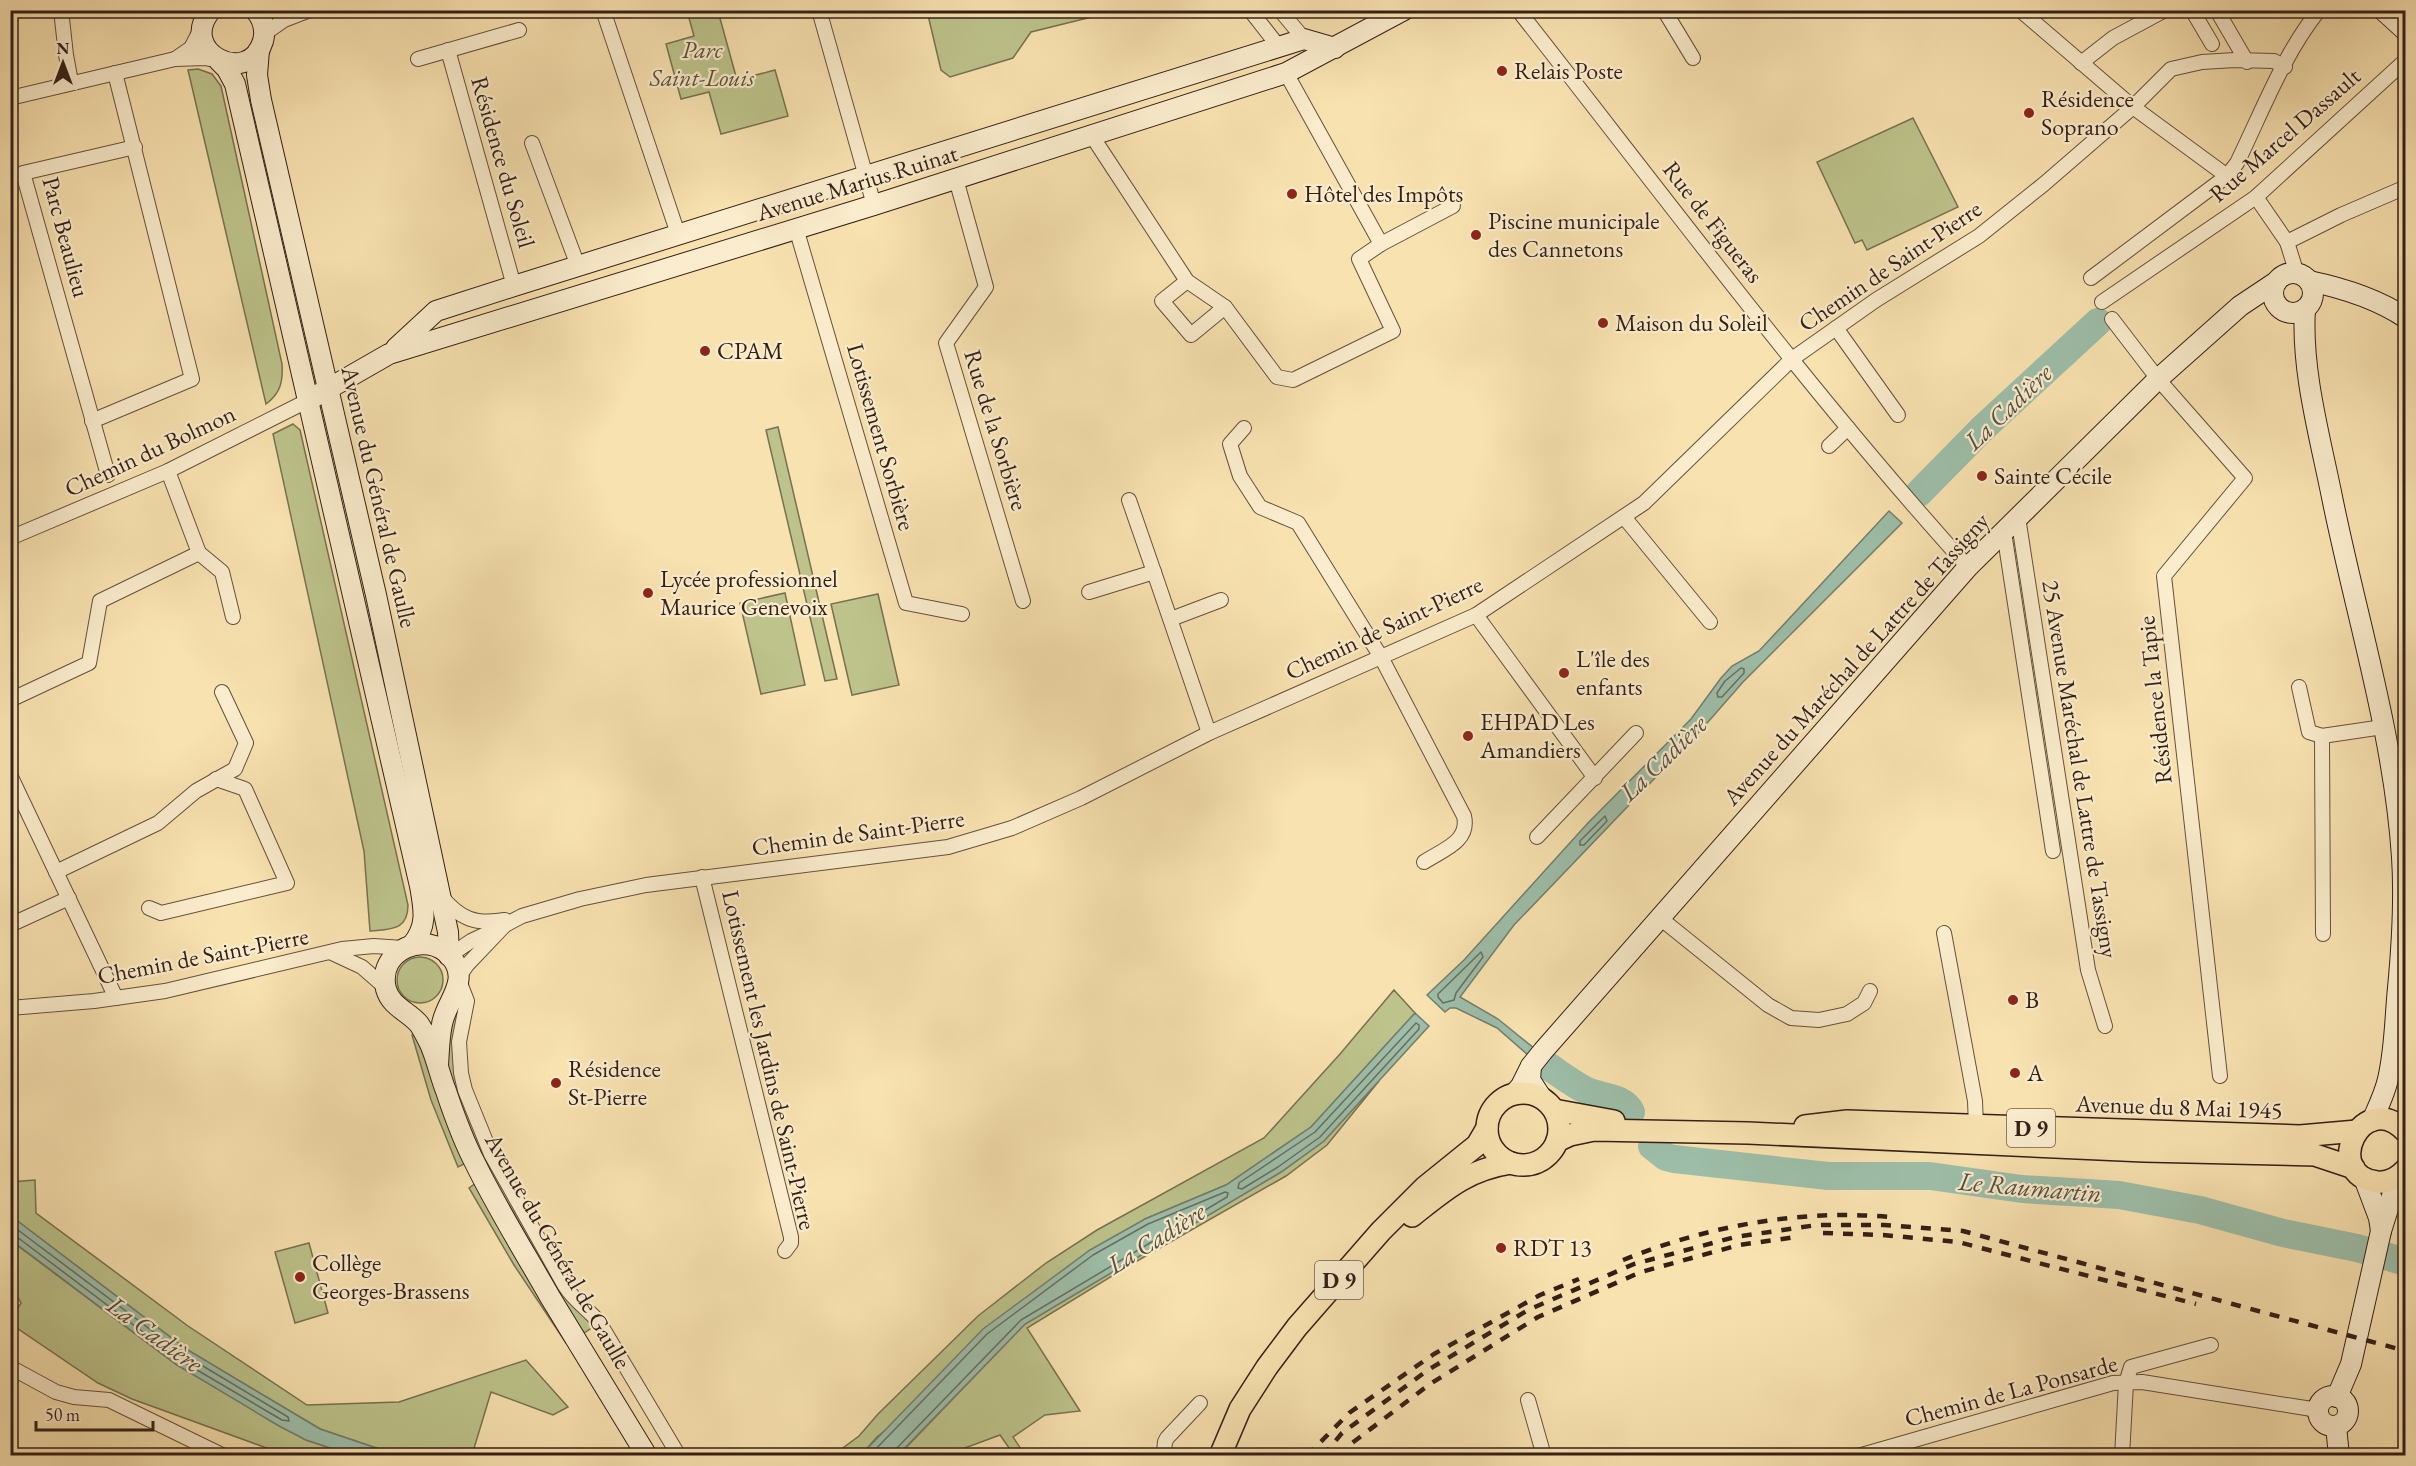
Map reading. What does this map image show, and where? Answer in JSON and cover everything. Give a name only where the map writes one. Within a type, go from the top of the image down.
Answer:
[{"type":"main road","points":[[1522,1093],[1547,1104],[1559,1129],[1557,1141],[1550,1153],[1539,1161],[1527,1165],[1511,1163],[1503,1159],[1493,1149],[1487,1136],[1488,1118],[1495,1106],[1514,1094],[1522,1093]]},
{"type":"main road","name":"Avenue du 8 Mai 1945","points":[[1547,1104],[1679,1132]]},
{"type":"main road","name":"Avenue du 8 Mai 1945","points":[[1748,1133],[1847,1121],[2300,1136],[2390,1121],[2402,1129]]},
{"type":"main road","points":[[2359,1173],[2350,1160],[2349,1147],[2364,1126]]},
{"type":"main road","name":"D 9","points":[[1220,1455],[1240,1409],[1267,1367],[1297,1327],[1381,1231],[1425,1187],[1477,1145],[1486,1128]]},
{"type":"main road","name":"Avenue du 8 Mai 1945","points":[[1557,1141],[1570,1135],[1594,1130],[1748,1133],[2052,1147],[2315,1155],[2382,1182],[2402,1173]]},
{"type":"main road","name":"D 9","points":[[1233,1455],[1256,1408],[1308,1330],[1409,1219],[1464,1177],[1488,1167],[1511,1163]]},
{"type":"street","points":[[62,10],[71,82]]},
{"type":"street","points":[[255,10],[263,24],[262,42]]},
{"type":"street","points":[[10,98],[175,59],[205,58],[228,63],[245,61],[284,20],[309,10]]},
{"type":"street","points":[[603,10],[678,234]]},
{"type":"street","points":[[819,10],[874,206]]},
{"type":"street","points":[[1250,10],[1279,47]]},
{"type":"street","points":[[1280,10],[1304,39],[1335,48]]},
{"type":"street","name":"Avenue Marius Ruinat","points":[[307,401],[390,354],[874,206],[1286,73],[1404,10]]},
{"type":"street","name":"Rue de Figueras","points":[[1518,10],[1896,488],[1968,567]]},
{"type":"street","points":[[1664,10],[1693,58]]},
{"type":"street","points":[[2081,63],[2113,38],[2165,10]]},
{"type":"street","points":[[2192,10],[2212,44]]},
{"type":"street","points":[[2091,278],[2227,176],[2237,163],[2285,66],[2319,10]]},
{"type":"street","points":[[2383,10],[2406,31]]},
{"type":"street","points":[[2022,11],[2133,107],[2227,176]]},
{"type":"street","points":[[2219,14],[2241,61]]},
{"type":"street","points":[[175,59],[191,48],[206,19]]},
{"type":"street","name":"Avenue du Général de Gaulle","points":[[206,19],[202,38],[206,48],[227,69],[235,84],[420,886],[425,920],[422,931],[390,961],[385,978],[386,988],[390,999],[398,1008],[419,1024],[438,1065],[453,1111],[474,1162],[550,1296],[647,1455]]},
{"type":"street","points":[[418,59],[519,30]]},
{"type":"street","name":"Avenue Marius Ruinat","points":[[390,354],[436,311],[1304,39]]},
{"type":"street","name":"Avenue du Général de Gaulle","points":[[262,42],[257,75],[261,100],[393,670],[441,896],[448,932],[449,956],[457,969],[467,1001],[459,1041],[461,1073],[474,1116],[491,1154],[573,1299],[599,1322],[679,1455]]},
{"type":"street","name":"Résidence du Soleil","points":[[448,50],[514,286]]},
{"type":"street","name":"Rue Marcel Dassault","points":[[2102,302],[2256,197],[2406,60]]},
{"type":"street","name":"Chemin de Saint-Pierre","points":[[441,896],[451,908],[468,918],[489,922],[646,885],[953,847],[1012,828],[1082,798],[1209,733],[1476,615],[1624,517],[1644,503],[1792,359],[1979,236],[2044,184],[2133,107],[2171,69],[2202,62],[2274,61],[2285,66]]},
{"type":"street","points":[[92,421],[192,379],[115,72]]},
{"type":"street","points":[[1286,73],[1381,244]]},
{"type":"street","points":[[1092,136],[1187,281],[1225,307],[1277,377],[1293,380],[1393,331],[1359,259],[1381,244],[1453,206]]},
{"type":"street","points":[[532,143],[578,266]]},
{"type":"street","name":"Parc Beaulieu","points":[[108,475],[23,173],[135,147]]},
{"type":"street","name":"Rue de la Sorbière","points":[[956,179],[986,287],[946,343],[1023,601]]},
{"type":"street","points":[[2288,242],[2341,215],[2406,187]]},
{"type":"street","points":[[2256,197],[2288,242],[2313,294],[2296,307]]},
{"type":"street","name":"Lotissement Sorbière","points":[[796,228],[906,603],[962,614]]},
{"type":"street","points":[[2296,307],[2273,297],[2276,282],[2285,275],[2303,277],[2346,289],[2406,318]]},
{"type":"street","points":[[1187,281],[1162,302],[1191,334],[1225,307]]},
{"type":"street","name":"Avenue du Maréchal de Lattre de Tassigny","points":[[1514,1094],[1543,1051],[1968,567],[2158,379],[2240,306],[2276,282]]},
{"type":"street","points":[[2240,306],[2257,304],[2296,307],[2346,289]]},
{"type":"street","points":[[2296,307],[2347,573],[2372,672],[2383,727],[2404,857],[2400,1026],[2388,1078],[2364,1126]]},
{"type":"street","points":[[2112,319],[2158,379]]},
{"type":"street","points":[[1836,328],[1899,415]]},
{"type":"street","name":"Résidence la Tapie","points":[[2158,379],[2245,478],[2164,576],[2220,1076]]},
{"type":"street","name":"Chemin du Bolmon","points":[[10,538],[168,471],[307,401]]},
{"type":"street","points":[[1244,428],[1230,444],[1240,476],[1260,507],[1298,523],[1381,657],[1466,821],[1461,838],[1424,862]]},
{"type":"street","points":[[1829,446],[1848,428]]},
{"type":"street","points":[[168,471],[199,553],[222,572],[233,617]]},
{"type":"street","points":[[1129,500],[1209,733]]},
{"type":"street","points":[[1624,517],[1710,622]]},
{"type":"street","name":"25 Avenue Maréchal de Lattre de Tassigny","points":[[2018,517],[2088,970],[2104,1026]]},
{"type":"street","points":[[2004,532],[2053,851]]},
{"type":"street","points":[[10,700],[89,663],[100,601],[199,553]]},
{"type":"street","points":[[1089,592],[1154,572]]},
{"type":"street","points":[[1171,619],[1221,600]]},
{"type":"street","points":[[1476,615],[1595,778]]},
{"type":"street","points":[[2299,687],[2308,732],[2322,736],[2383,727]]},
{"type":"street","points":[[56,872],[158,823],[196,791],[235,769],[246,743],[222,692]]},
{"type":"street","points":[[1537,837],[1636,733]]},
{"type":"street","points":[[2322,736],[2323,934]]},
{"type":"street","points":[[10,775],[116,999]]},
{"type":"street","points":[[149,908],[161,913],[287,883],[245,789],[216,779]]},
{"type":"street","name":"Lotissement les Jardins de Saint-Pierre","points":[[702,877],[791,1237],[791,1243],[785,1251]]},
{"type":"street","points":[[10,925],[69,898]]},
{"type":"street","name":"Chemin de Saint-Pierre","points":[[449,956],[471,941],[522,916]]},
{"type":"street","points":[[1660,918],[1768,1005],[1791,1017],[1819,1020],[1847,1014],[1863,1003],[1870,991]]},
{"type":"street","name":"Chemin de Saint-Pierre","points":[[459,978],[467,965],[505,925]]},
{"type":"street","points":[[1944,933],[1975,1101],[1976,1126]]},
{"type":"street","points":[[408,946],[432,945],[449,956]]},
{"type":"street","name":"Chemin de Saint-Pierre","points":[[10,1008],[116,999],[165,992],[365,946],[408,946]]},
{"type":"street","name":"Chemin de Saint-Pierre","points":[[332,953],[372,973],[386,988]]},
{"type":"street","name":"Avenue du Général de Gaulle","points":[[438,1065],[442,1024],[448,1005],[454,997],[459,978]]},
{"type":"street","points":[[408,1014],[430,1016],[448,1005]]},
{"type":"street","points":[[1531,1066],[1530,1080],[1547,1104]]},
{"type":"street","points":[[2388,1078],[2392,1101],[2402,1129]]},
{"type":"street","points":[[2359,1173],[2379,1218],[2380,1236]]},
{"type":"street","points":[[2337,1397],[2351,1364],[2380,1236],[2402,1173]]},
{"type":"street","points":[[2122,1455],[2126,1383],[2131,1367],[2211,1345]]},
{"type":"street","points":[[10,1367],[66,1395],[108,1400],[224,1455]]},
{"type":"street","name":"Chemin de La Ponsarde","points":[[1858,1455],[2113,1383],[2142,1382],[2318,1410]]},
{"type":"street","points":[[2337,1397],[2345,1401],[2348,1409],[2347,1418],[2336,1426],[2323,1422],[2318,1410],[2325,1399],[2337,1397]]},
{"type":"street","points":[[1528,1400],[1544,1455]]},
{"type":"street","points":[[1164,1454],[1164,1442],[1200,1403]]},
{"type":"street","points":[[2336,1426],[2339,1455]]},
{"type":"green space","points":[[927,10],[1116,11],[1031,32],[1013,58],[950,77],[941,70]]},
{"type":"green space","name":"Parc Saint-Louis","points":[[687,11],[718,11],[737,80],[775,70],[788,116],[721,134],[709,92],[681,99],[666,44],[694,36]]},
{"type":"green space","points":[[198,69],[212,74],[221,86],[282,364],[280,386],[266,404],[188,70]]},
{"type":"green space","points":[[1913,118],[1958,207],[1867,250],[1862,240],[1855,243],[1817,162]]},
{"type":"green space","points":[[293,424],[300,430],[408,905],[405,920],[391,929],[370,931],[364,851],[273,434]]},
{"type":"green space","points":[[778,427],[837,679],[825,681],[766,430]]},
{"type":"green space","points":[[785,593],[805,685],[761,694],[740,603]]},
{"type":"green space","points":[[878,594],[899,685],[852,695],[831,604]]},
{"type":"green space","points":[[420,957],[436,964],[443,980],[436,996],[420,1003],[404,996],[397,980],[404,964]]},
{"type":"green space","points":[[1394,990],[1415,1013],[1311,1127],[1226,1185],[1145,1219],[877,1437],[861,1455],[832,1456],[859,1436],[878,1414],[978,1316],[1046,1263],[1097,1230],[1264,1138]]},
{"type":"green space","points":[[462,1005],[455,1031],[484,1148],[480,1151],[459,1104],[445,1049],[450,1019]]},
{"type":"green space","points":[[419,1034],[466,1163],[458,1167],[431,1100],[412,1035]]},
{"type":"green space","points":[[1379,1081],[1327,1145],[1286,1176],[1130,1265],[1027,1328],[1080,1411],[1045,1415],[1013,1437],[1025,1455],[1014,1455],[1000,1435],[946,1455],[898,1456],[1025,1324],[1281,1172],[1324,1141]]},
{"type":"green space","points":[[490,1162],[579,1309],[593,1327],[584,1333],[545,1271],[509,1207],[486,1164]]},
{"type":"green space","points":[[35,1180],[36,1213],[188,1326],[307,1405],[399,1402],[526,1360],[568,1407],[553,1415],[491,1392],[472,1455],[397,1455],[320,1429],[186,1349],[11,1216],[10,1182]]},
{"type":"green space","points":[[476,1183],[569,1341],[566,1343],[514,1265],[469,1188]]},
{"type":"green space","points":[[10,1240],[177,1365],[306,1440],[352,1455],[286,1455],[132,1399],[98,1383],[11,1324],[11,1319],[21,1303],[11,1285]]},
{"type":"green space","points":[[309,1243],[328,1313],[295,1323],[275,1252]]},
{"type":"water","points":[[1889,511],[1902,523],[1743,682],[1701,730],[1514,925],[1460,997],[1498,1019],[1535,1049],[1528,1055],[1497,1028],[1456,1008],[1450,1008],[1445,1012],[1427,995],[1464,960],[1587,824],[1691,719],[1732,666],[1759,651]]},
{"type":"water","points":[[1415,1013],[1429,1026],[1324,1141],[1281,1172],[1025,1324],[898,1455],[861,1455],[983,1329],[1090,1250],[1145,1219],[1226,1185],[1311,1127]]},
{"type":"water","points":[[11,1216],[186,1349],[320,1429],[397,1455],[352,1455],[306,1440],[177,1365],[11,1240]]},
{"type":"waterway","name":"La Cadière","points":[[1919,493],[1983,428],[2098,322]]},
{"type":"waterway","name":"Le Raumartin","points":[[1548,1066],[1591,1093],[1617,1100],[1631,1112]]},
{"type":"waterway","name":"Le Raumartin","points":[[1652,1146],[1666,1157],[1674,1159],[1828,1176],[1930,1176],[2022,1189],[2119,1195],[2200,1210],[2283,1233],[2357,1248],[2406,1262]]},
{"type":"railway","points":[[1623,1260],[1688,1238],[1754,1223],[1822,1216],[1890,1217]]},
{"type":"railway","points":[[1323,1456],[1342,1433],[1428,1370],[1528,1310],[1634,1264],[1735,1237],[1817,1225],[1884,1225],[1963,1231],[2406,1351]]},
{"type":"railway","points":[[1823,1233],[1883,1235],[1958,1242],[2196,1304]]},
{"type":"railway","points":[[1338,1456],[1430,1384],[1538,1317],[1641,1272],[1739,1245],[1796,1237]]},
{"type":"railway","points":[[1307,1456],[1349,1413],[1434,1354],[1540,1295],[1579,1279]]},
{"type":"place","name":"Relais Poste","points":[[1502,71]]},
{"type":"place","name":"Résidence Soprano","points":[[2029,113]]},
{"type":"place","name":"Hôtel des Impôts","points":[[1292,194]]},
{"type":"place","name":"Piscine municipale des Cannetons","points":[[1476,235]]},
{"type":"place","name":"Maison du Soleil","points":[[1603,323]]},
{"type":"place","name":"CPAM","points":[[705,351]]},
{"type":"place","name":"Sainte Cécile","points":[[1982,476]]},
{"type":"place","name":"Lycée professionnel Maurice Genevoix","points":[[648,593]]},
{"type":"place","name":"L'île des enfants","points":[[1564,673]]},
{"type":"place","name":"EHPAD Les Amandiers","points":[[1468,736]]},
{"type":"place","name":"B","points":[[2013,1000]]},
{"type":"place","name":"A","points":[[2015,1073]]},
{"type":"place","name":"Résidence St-Pierre","points":[[556,1083]]},
{"type":"place","name":"RDT 13","points":[[1501,1248]]},
{"type":"place","name":"Collège Georges-Brassens","points":[[300,1277]]}]
